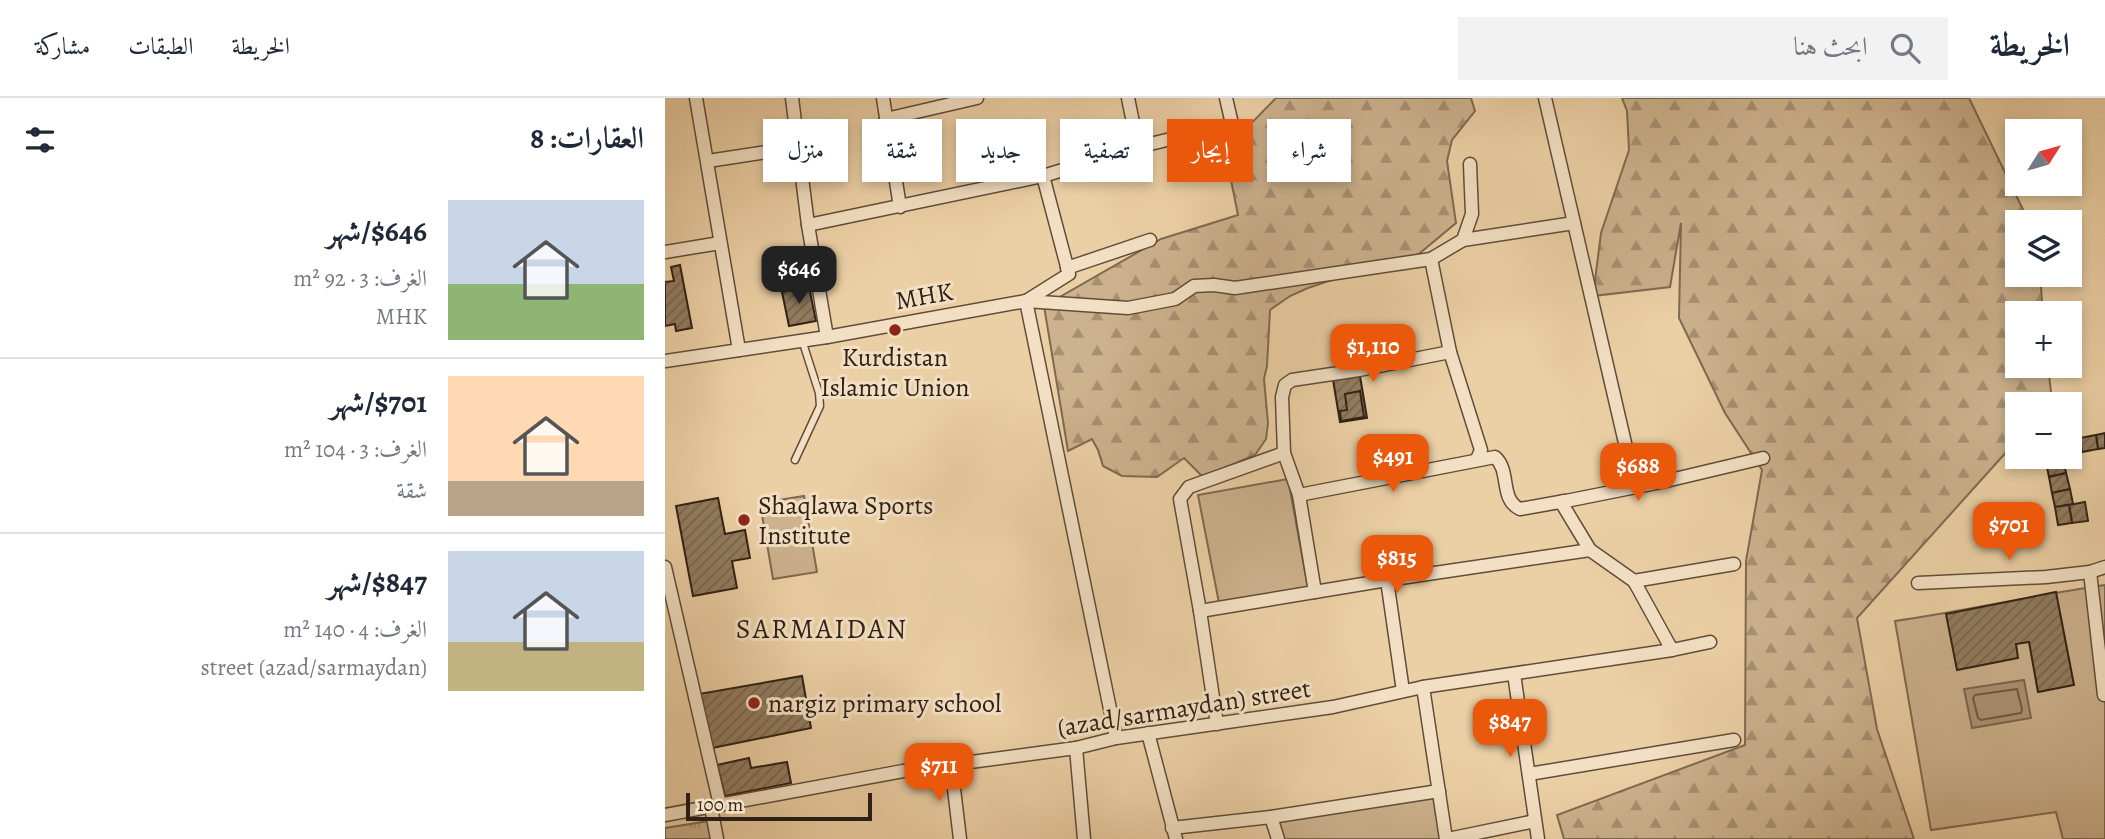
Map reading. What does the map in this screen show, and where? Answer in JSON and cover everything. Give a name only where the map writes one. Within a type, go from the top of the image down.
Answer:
[{"type":"street","points":[[696,98],[739,350]]},
{"type":"street","points":[[792,98],[795,119]]},
{"type":"street","points":[[883,98],[886,119],[977,98]]},
{"type":"street","points":[[1128,98],[1133,119]]},
{"type":"street","points":[[1153,144],[1232,124],[1226,98]]},
{"type":"street","points":[[1545,98],[1635,486]]},
{"type":"street","points":[[708,161],[763,153]]},
{"type":"street","points":[[1463,240],[1472,214],[1470,164]]},
{"type":"street","points":[[803,182],[827,337]]},
{"type":"street","points":[[896,182],[900,207]]},
{"type":"street","points":[[809,225],[1015,182]]},
{"type":"street","points":[[1026,301],[1069,274],[1045,182]]},
{"type":"street","points":[[1026,301],[1128,308],[1175,299],[1194,286],[1235,288],[1431,259],[1463,240],[1574,223]]},
{"type":"street","points":[[1067,268],[1150,240]]},
{"type":"street","points":[[665,252],[720,243]]},
{"type":"street","points":[[1431,259],[1450,352],[1481,450],[1477,460]]},
{"type":"street","points":[[1026,301],[1116,738]]},
{"type":"street","name":"MHK","points":[[665,361],[827,337],[1026,301]]},
{"type":"street","points":[[1315,592],[1299,495],[1284,453],[1282,397],[1285,385],[1292,380],[1450,352]]},
{"type":"street","points":[[1217,724],[1180,499],[1189,487],[1284,453]]},
{"type":"street","points":[[1299,495],[1495,457],[1503,468],[1508,500],[1520,509],[1666,481],[1763,458]]},
{"type":"street","points":[[1565,501],[1561,502],[1590,550],[1634,582],[1671,650]]},
{"type":"street","points":[[1200,611],[1590,550]]},
{"type":"street","points":[[1634,582],[1734,564]]},
{"type":"street","points":[[1918,583],[2046,577],[2090,572],[2105,567]]},
{"type":"street","points":[[665,568],[715,806],[717,839]]},
{"type":"street","points":[[2090,572],[2104,695]]},
{"type":"street","points":[[1387,580],[1403,691]]},
{"type":"street","name":"(azad/sarmaydan) street","points":[[665,815],[951,764],[1076,748],[1116,738],[1333,707],[1423,687],[1710,642]]},
{"type":"street","points":[[1514,674],[1538,839]]},
{"type":"street","points":[[1423,687],[1447,839],[1535,821]]},
{"type":"street","points":[[1148,733],[1174,834],[1439,791]]},
{"type":"street","points":[[1529,774],[1734,740]]},
{"type":"street","points":[[1076,748],[1084,839]]},
{"type":"street","points":[[951,764],[960,839]]},
{"type":"street","points":[[1271,817],[1278,839]]},
{"type":"lane","points":[[795,460],[820,406],[819,393],[802,341]]},
{"type":"green space","points":[[1276,98],[1471,98],[1475,111],[1452,140],[1447,161],[1456,223],[1414,258],[1367,268],[1308,288],[1270,310],[1264,379],[1268,423],[1266,439],[1255,455],[1203,477],[1184,458],[1157,477],[1122,476],[1103,466],[1092,439],[1068,451],[1044,306],[1161,239],[1238,215],[1231,182],[1253,182],[1253,121]]},
{"type":"green space","points":[[1622,98],[1969,98],[2005,172],[2005,196],[2016,196],[2023,210],[2005,210],[2005,287],[2041,287],[2042,301],[2005,301],[2005,378],[2049,378],[2051,392],[2005,392],[2005,453],[1857,618],[1877,729],[1914,839],[1564,839],[1557,815],[1745,745],[1746,561],[1762,470],[1725,413],[1679,318],[1681,223],[1670,287],[1593,296],[1601,233],[1629,150],[1627,111]]},
{"type":"green space","points":[[1288,479],[1308,588],[1219,603],[1198,495]]},
{"type":"green space","points":[[804,496],[817,572],[773,579],[760,503]]},
{"type":"green space","points":[[2105,585],[2105,839],[2063,839],[2056,812],[1931,830],[1895,621]]},
{"type":"green space","points":[[1439,791],[1446,839],[1278,839],[1271,817]]},
{"type":"green space","points":[[709,821],[711,839],[665,839],[665,828]]},
{"type":"water","points":[[2024,680],[2031,718],[1972,728],[1964,689]]},
{"type":"building","points":[[680,265],[692,328],[676,331],[675,324],[665,326],[665,282],[674,281],[671,267]]},
{"type":"building","points":[[809,287],[816,321],[789,326],[782,292]]},
{"type":"building","points":[[1359,370],[1367,418],[1340,422],[1332,374]]},
{"type":"building","points":[[1360,391],[1364,417],[1341,421],[1340,411],[1347,410],[1345,394]]},
{"type":"building","points":[[2105,433],[2105,448],[2098,449],[2096,435]]},
{"type":"building","points":[[2096,435],[2098,449],[2082,452],[2082,438]]},
{"type":"building","points":[[2047,469],[2065,469],[2066,473],[2049,477]]},
{"type":"building","points":[[2066,473],[2070,489],[2052,493],[2049,477]]},
{"type":"building","points":[[2070,489],[2073,504],[2055,507],[2052,493]]},
{"type":"building","points":[[718,498],[725,534],[745,530],[750,558],[732,561],[737,588],[693,596],[676,506]]},
{"type":"building","points":[[2085,502],[2088,521],[2072,523],[2069,505]]},
{"type":"building","points":[[2069,505],[2072,523],[2058,525],[2055,507]]},
{"type":"building","points":[[2056,592],[2074,685],[2038,692],[2029,642],[2016,644],[2018,658],[1957,670],[1946,614]]},
{"type":"building","name":"nargiz primary school","points":[[802,676],[811,728],[712,748],[699,694]]},
{"type":"building","points":[[749,758],[751,768],[787,762],[791,783],[725,796],[717,765]]},
{"type":"place","name":"Kurdistan Islamic Union","points":[[895,330]]},
{"type":"place","name":"Shaqlawa Sports Institute","points":[[744,520]]},
{"type":"place","name":"nargiz primary school","points":[[754,703]]},
{"type":"district","name":"SARMAIDAN","points":[[822,629]]}]
